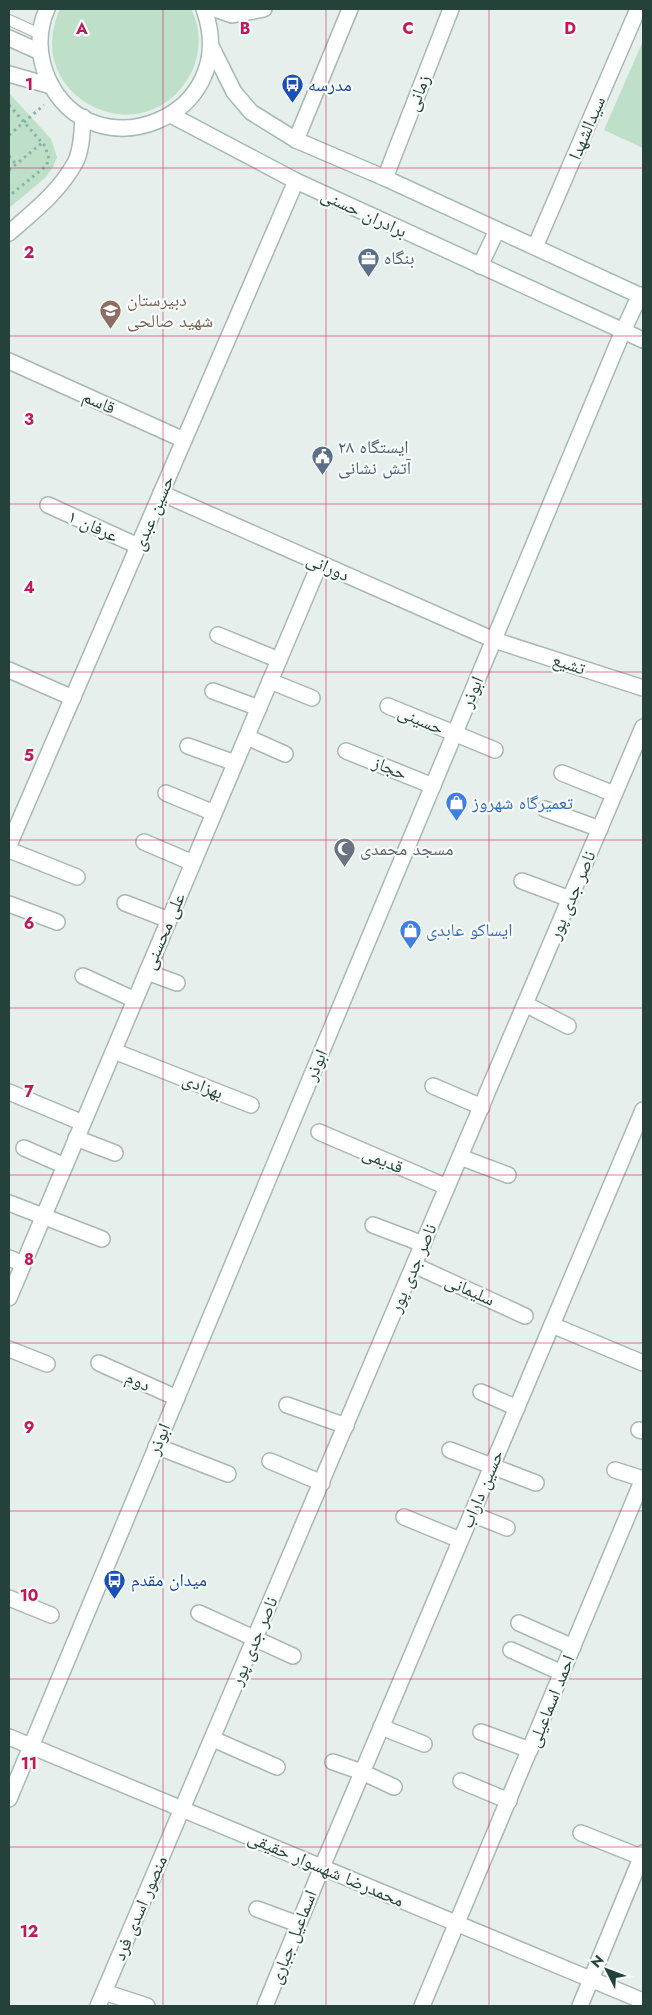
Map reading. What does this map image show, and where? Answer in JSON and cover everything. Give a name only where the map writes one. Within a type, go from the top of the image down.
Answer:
[{"type":"street","points":[[47,9],[40,34],[40,52],[44,70],[54,90],[65,104],[83,118],[104,126],[127,128],[150,125],[171,115],[192,97],[206,73],[211,46],[209,24],[204,9]]},
{"type":"street","points":[[215,9],[232,15],[264,9]]},
{"type":"street","points":[[296,140],[350,9]]},
{"type":"street","name":"زمانی","points":[[385,178],[451,9]]},
{"type":"street","name":"سیدالشهدا","points":[[535,247],[638,9]]},
{"type":"street","points":[[9,38],[40,52]]},
{"type":"street","points":[[211,46],[234,92],[251,112],[296,140],[385,178],[642,296]]},
{"type":"street","points":[[9,74],[31,79],[54,90]]},
{"type":"street","name":"برادران حسنی","points":[[171,115],[296,181],[643,340]]},
{"type":"street","points":[[9,233],[52,195],[76,162],[82,137],[83,118]]},
{"type":"street","name":"حسین عبدی","points":[[9,845],[296,181]]},
{"type":"street","points":[[480,266],[497,230]]},
{"type":"street","name":"ابوذر","points":[[9,1799],[623,331],[642,296]]},
{"type":"street","name":"قاسم","points":[[11,367],[184,440]]},
{"type":"street","name":"دورانی","points":[[161,493],[494,640]]},
{"type":"street","name":"عرفان ۱","points":[[48,505],[138,546]]},
{"type":"street","name":"علی محسنی","points":[[9,1298],[320,563]]},
{"type":"street","points":[[218,635],[279,660]]},
{"type":"street","name":"تشیع","points":[[494,640],[643,688]]},
{"type":"street","points":[[9,670],[73,698]]},
{"type":"street","points":[[270,681],[312,698]]},
{"type":"street","points":[[212,691],[259,708]]},
{"type":"street","name":"حسینی","points":[[388,706],[496,750]]},
{"type":"street","name":"ناصر جدی پور","points":[[183,1809],[643,727]]},
{"type":"street","points":[[247,737],[285,754]]},
{"type":"street","points":[[188,746],[236,763]]},
{"type":"street","name":"حجاز","points":[[346,751],[433,786]]},
{"type":"street","points":[[562,773],[614,794]]},
{"type":"street","points":[[166,793],[214,813]]},
{"type":"street","points":[[545,809],[600,829]]},
{"type":"street","points":[[144,842],[193,862]]},
{"type":"street","points":[[9,850],[77,877]]},
{"type":"street","points":[[522,881],[570,899]]},
{"type":"street","points":[[125,903],[169,920]]},
{"type":"street","points":[[9,904],[56,922]]},
{"type":"street","points":[[147,972],[177,983]]},
{"type":"street","points":[[83,976],[135,1000]]},
{"type":"street","points":[[525,1004],[568,1026]]},
{"type":"street","name":"بهزادی","points":[[114,1051],[251,1105]]},
{"type":"street","points":[[433,1086],[482,1107]]},
{"type":"street","points":[[9,1092],[83,1123]]},
{"type":"street","name":"حسین داراب","points":[[322,1867],[643,1110]]},
{"type":"street","name":"قدیمی","points":[[319,1132],[447,1188]]},
{"type":"street","points":[[76,1138],[115,1153]]},
{"type":"street","points":[[24,1148],[65,1166]]},
{"type":"street","points":[[460,1157],[508,1174]]},
{"type":"street","points":[[9,1203],[102,1239]]},
{"type":"street","points":[[373,1225],[423,1244]]},
{"type":"street","points":[[9,1258],[23,1264]]},
{"type":"street","name":"سلیمانی","points":[[414,1265],[525,1316]]},
{"type":"street","points":[[552,1325],[643,1363]]},
{"type":"street","points":[[9,1349],[47,1364]]},
{"type":"street","name":"دوم","points":[[99,1364],[177,1398]]},
{"type":"street","points":[[481,1392],[517,1408]]},
{"type":"street","points":[[287,1405],[346,1426]]},
{"type":"street","points":[[156,1446],[228,1474]]},
{"type":"street","points":[[450,1450],[536,1483]]},
{"type":"street","points":[[270,1461],[322,1483]]},
{"type":"street","points":[[615,1470],[643,1479]]},
{"type":"street","name":"احمد اسماعیلی","points":[[422,2006],[643,1479]]},
{"type":"street","points":[[472,1514],[507,1528]]},
{"type":"street","points":[[404,1517],[460,1540]]},
{"type":"street","points":[[9,1598],[51,1615]]},
{"type":"street","points":[[199,1613],[293,1656]]},
{"type":"street","points":[[519,1623],[573,1647]]},
{"type":"street","points":[[511,1650],[562,1673]]},
{"type":"street","points":[[381,1727],[424,1744]]},
{"type":"street","points":[[480,1732],[530,1750]]},
{"type":"street","name":"محمدرضا شهسوار حقیقی","points":[[9,1736],[643,2001]]},
{"type":"street","points":[[212,1739],[277,1767]]},
{"type":"street","points":[[333,1762],[362,1772],[394,1787]]},
{"type":"street","points":[[461,1781],[509,1801]]},
{"type":"street","name":"منصور اسدی فرد","points":[[98,2006],[183,1809]]},
{"type":"street","points":[[580,2006],[642,1855],[581,1833]]},
{"type":"street","name":"اسماعیل جباری","points":[[264,2006],[322,1867]]},
{"type":"street","points":[[257,1909],[298,1924]]},
{"type":"street","points":[[104,1992],[147,2006]]},
{"type":"lane","points":[[9,20],[40,34]]},
{"type":"path","points":[[9,135],[54,90]]},
{"type":"path","points":[[9,105],[42,142],[49,152],[50,158],[46,166],[9,196]]},
{"type":"path","points":[[9,170],[42,142]]},
{"type":"path","points":[[9,156],[16,164]]},
{"type":"green space","points":[[60,9],[191,9],[197,24],[199,40],[197,56],[192,71],[172,98],[147,112],[120,114],[94,107],[72,92],[57,69],[52,41]]},
{"type":"green space","points":[[643,41],[643,148],[604,130]]},
{"type":"green space","points":[[9,93],[51,139],[57,157],[45,178],[9,208]]},
{"type":"place","name":"مدرسه","points":[[292,104]]},
{"type":"place","name":"بنگاه","points":[[368,277]]},
{"type":"place","name":"دبیرستان شهید صالحی","points":[[111,329]]},
{"type":"place","name":"ایستگاه ۲۸ آتش نشانی","points":[[322,476]]},
{"type":"place","name":"تعمیرگاه شهروز","points":[[456,822]]},
{"type":"place","name":"مسجد محمدی","points":[[344,868]]},
{"type":"place","name":"ایساکو عابدی","points":[[410,949]]},
{"type":"place","name":"میدان مقدم","points":[[115,1599]]}]
